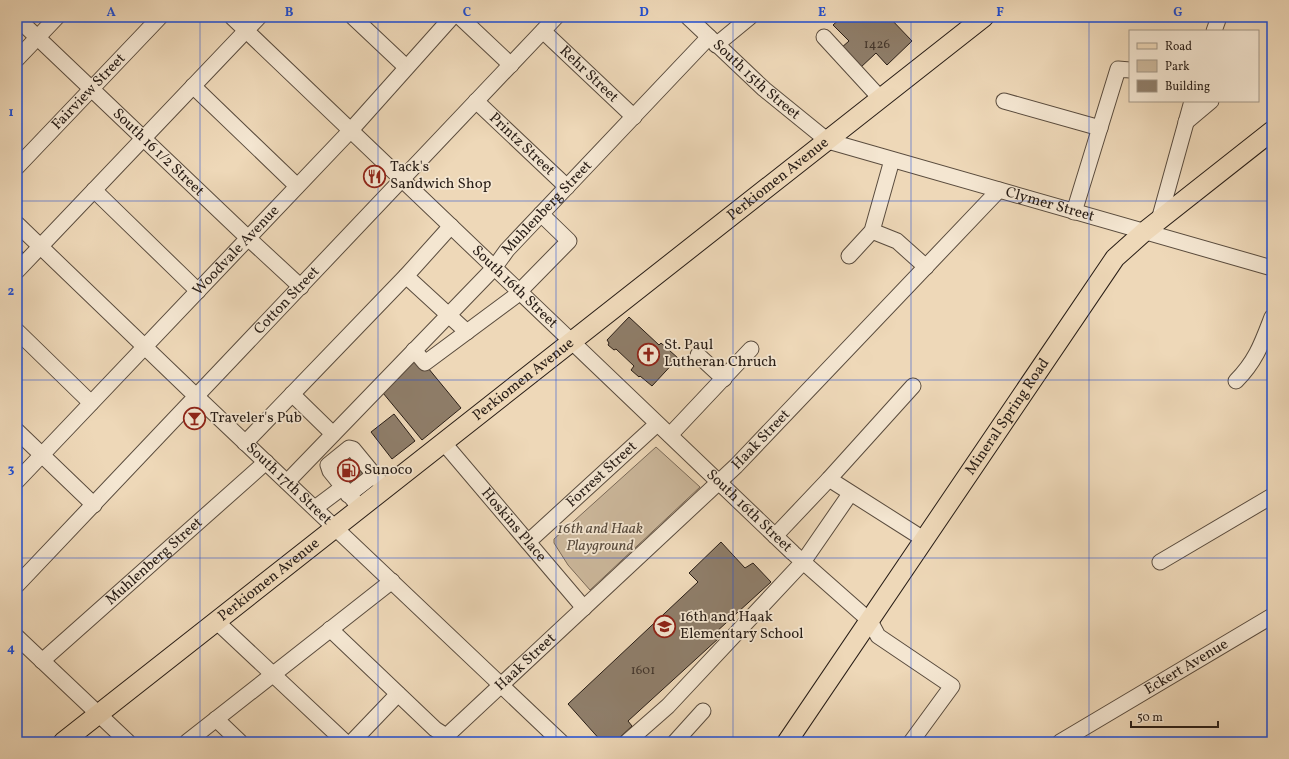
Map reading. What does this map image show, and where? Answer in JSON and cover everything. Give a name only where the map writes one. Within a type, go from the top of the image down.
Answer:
[{"type":"main road","name":"Perkiomen Avenue","points":[[63,742],[335,527],[350,497],[443,442],[882,99],[984,17]]},
{"type":"main road","name":"Mineral Spring Road","points":[[787,742],[1116,258],[1144,232],[1272,131]]},
{"type":"street","points":[[17,59],[57,17]]},
{"type":"street","name":"Fairview Street","points":[[17,167],[160,17]]},
{"type":"street","name":"South 16th Street","points":[[232,17],[775,536],[870,621],[878,636],[952,686],[911,742]]},
{"type":"street","points":[[17,271],[259,17]]},
{"type":"street","points":[[352,17],[406,67]]},
{"type":"street","name":"Woodvale Avenue","points":[[17,481],[351,130],[452,17]]},
{"type":"street","points":[[460,17],[511,65]]},
{"type":"street","name":"Cotton Street","points":[[17,585],[556,17]]},
{"type":"street","name":"South 15th Street","points":[[688,17],[764,89],[828,141]]},
{"type":"street","name":"Muhlenberg Street","points":[[287,482],[494,268],[507,250],[634,117],[712,41],[750,17]]},
{"type":"street","points":[[1214,30],[1219,17]]},
{"type":"street","name":"South 16 1/2 Street","points":[[17,18],[301,287]]},
{"type":"street","name":"Rehr Street","points":[[543,31],[634,117]]},
{"type":"street","points":[[824,36],[882,99]]},
{"type":"street","points":[[1074,212],[1118,69],[1129,70]]},
{"type":"street","points":[[193,86],[298,186]]},
{"type":"street","name":"Printz Street","points":[[476,101],[567,186]]},
{"type":"street","points":[[1004,101],[1100,128]]},
{"type":"street","points":[[1159,220],[1192,102]]},
{"type":"street","points":[[1186,122],[1209,102]]},
{"type":"street","name":"Clymer Street","points":[[828,141],[1272,268]]},
{"type":"street","points":[[849,256],[872,231],[892,160]]},
{"type":"street","points":[[94,190],[198,291]]},
{"type":"street","name":"Haak Street","points":[[448,738],[501,685],[741,461],[999,190]]},
{"type":"street","points":[[414,350],[426,363],[520,292],[569,241],[541,214]]},
{"type":"street","name":"South 17th Street","points":[[17,224],[245,443],[561,742]]},
{"type":"street","points":[[245,443],[406,276],[451,226]]},
{"type":"street","points":[[872,231],[897,241],[926,267]]},
{"type":"street","points":[[406,276],[467,332]]},
{"type":"street","points":[[1236,381],[1267,345],[1272,317]]},
{"type":"street","points":[[17,331],[92,403]]},
{"type":"street","points":[[670,435],[751,349]]},
{"type":"street","points":[[698,355],[724,379]]},
{"type":"street","points":[[775,536],[913,386]]},
{"type":"street","points":[[292,394],[333,434]]},
{"type":"street","name":"Forrest Street","points":[[528,542],[657,424]]},
{"type":"street","points":[[17,431],[94,505]]},
{"type":"street","name":"Hoskins Place","points":[[443,442],[584,608]]},
{"type":"street","points":[[314,508],[350,497],[330,471],[328,464],[349,448],[353,449],[379,481]]},
{"type":"street","name":"Muhlenberg Street","points":[[42,661],[266,462]]},
{"type":"street","points":[[829,479],[850,494],[925,540]]},
{"type":"street","points":[[627,742],[668,706],[803,562],[850,494]]},
{"type":"street","points":[[1160,562],[1272,496]]},
{"type":"street","points":[[187,742],[392,581]]},
{"type":"street","name":"Eckert Avenue","points":[[1060,742],[1272,616]]},
{"type":"street","points":[[216,621],[345,742]]},
{"type":"street","points":[[330,629],[435,729],[448,738]]},
{"type":"street","points":[[17,638],[128,742]]},
{"type":"street","points":[[352,742],[398,694]]},
{"type":"street","points":[[675,742],[702,710]]},
{"type":"street","points":[[216,719],[240,742]]},
{"type":"green space","name":"16th and Haak Playground","points":[[656,447],[700,487],[590,590],[568,565],[554,543],[554,539]]},
{"type":"building","points":[[842,17],[889,17],[912,41],[887,65],[876,53],[860,68],[841,48],[849,41],[833,25]]},
{"type":"building","points":[[17,247],[27,256],[17,267]]},
{"type":"building","name":"St. Paul Lutheran Chruch","points":[[629,317],[659,345],[661,343],[678,358],[652,386],[631,370],[634,366],[616,349],[614,350],[608,345],[609,343],[607,340]]},
{"type":"building","points":[[419,357],[461,408],[422,440],[383,393]]},
{"type":"building","points":[[394,414],[415,441],[392,459],[371,432]]},
{"type":"building","name":"Sunoco","points":[[346,453],[365,476],[351,487],[333,463]]},
{"type":"building","points":[[721,542],[745,568],[753,563],[771,582],[715,633],[719,638],[628,721],[632,726],[615,742],[602,742],[568,704],[698,582],[689,573]]},
{"type":"place","name":"Tack's Sandwich Shop","points":[[374,176]]},
{"type":"place","name":"St. Paul Lutheran Chruch","points":[[648,354]]},
{"type":"place","name":"Traveler's Pub","points":[[194,418]]},
{"type":"place","name":"Sunoco","points":[[349,470]]},
{"type":"place","name":"16th and Haak Elementary School","points":[[665,626]]}]
